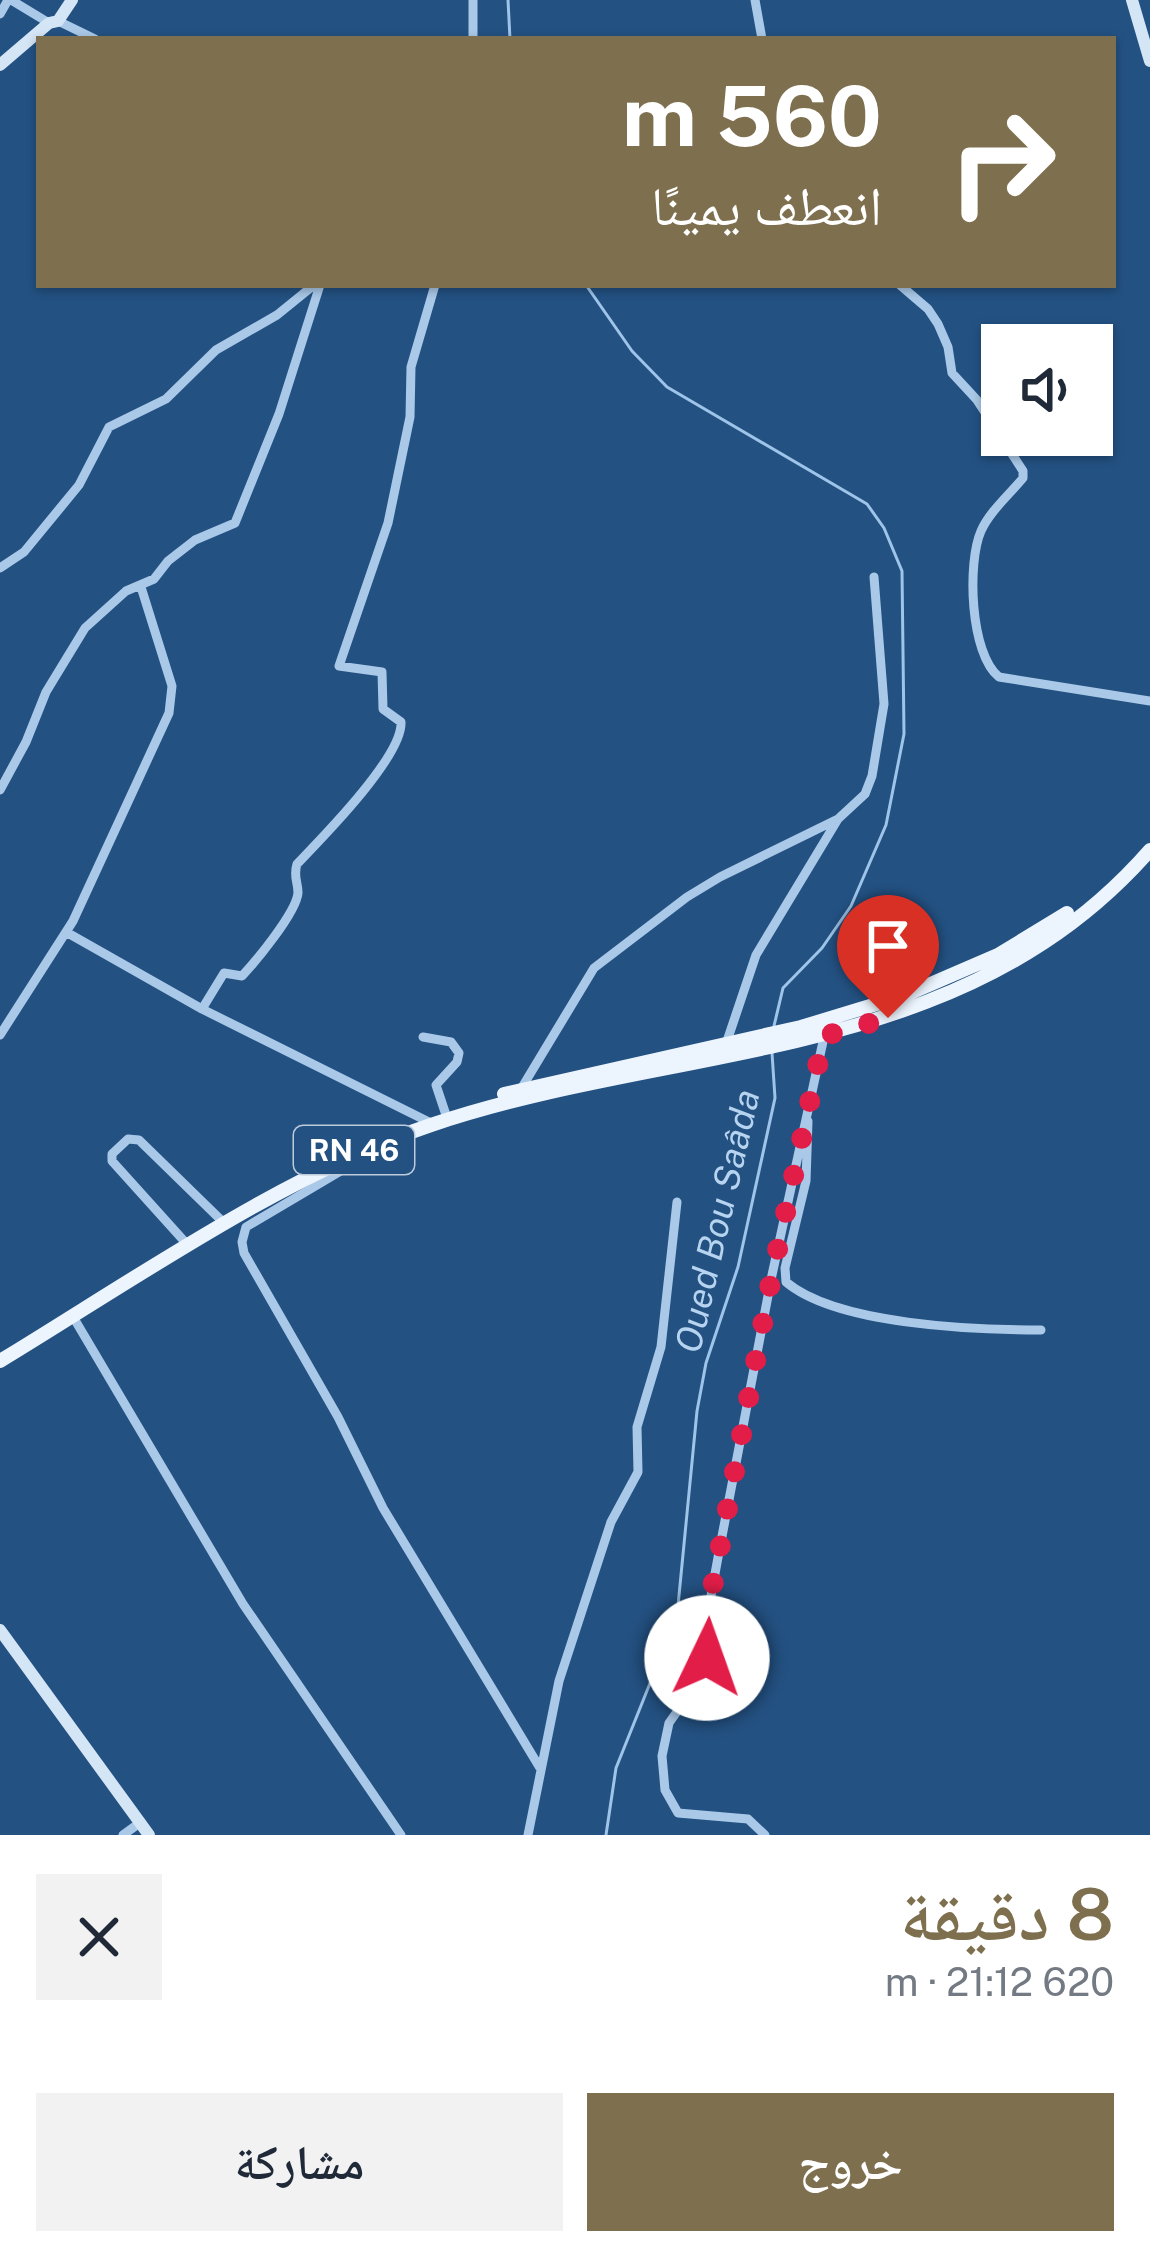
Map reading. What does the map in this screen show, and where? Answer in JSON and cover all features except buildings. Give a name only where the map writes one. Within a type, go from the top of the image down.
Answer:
[{"type":"main road","points":[[36,36],[72,0]]},
{"type":"main road","points":[[1132,0],[1150,61]]},
{"type":"main road","points":[[0,65],[36,36]]},
{"type":"main road","name":"RN 46","points":[[0,1352],[230,1223],[445,1112],[521,1089],[746,1039],[812,1034],[998,956],[1072,910],[1150,837]]},
{"type":"main road","name":"RN 46","points":[[0,1361],[185,1242],[369,1142],[508,1101],[739,1056],[916,1009],[1002,968],[1080,915],[1150,850]]},
{"type":"main road","points":[[0,1630],[145,1829]]},
{"type":"street","points":[[0,14],[9,0],[86,36]]},
{"type":"street","points":[[473,0],[473,36]]},
{"type":"street","points":[[755,0],[761,36]]},
{"type":"street","points":[[0,568],[24,552],[79,485],[109,428],[166,398],[216,350],[313,288]]},
{"type":"street","points":[[0,790],[46,692],[85,628],[119,596],[141,587],[195,540],[235,523],[279,414],[316,288]]},
{"type":"street","points":[[202,1009],[224,973],[242,976],[273,936],[297,898],[297,864],[374,778],[401,733],[401,722],[382,709],[382,672],[339,666],[388,523],[410,417],[411,367],[434,288]]},
{"type":"street","points":[[904,288],[938,324],[956,380],[976,400],[1023,471],[1023,478],[981,531],[976,551],[975,609],[988,667],[999,677],[1150,701]]},
{"type":"street","points":[[726,1044],[756,955],[838,819],[865,794],[872,776],[883,718],[874,578]]},
{"type":"street","points":[[0,1037],[66,932],[151,758],[173,697],[141,587]]},
{"type":"street","points":[[521,1089],[594,968],[665,912],[720,877],[838,819]]},
{"type":"street","points":[[66,932],[202,1009],[428,1122]]},
{"type":"street","points":[[812,1034],[810,1145],[786,1282],[872,1315],[987,1330],[1040,1330]]},
{"type":"street","points":[[423,1037],[451,1042],[459,1053],[457,1062],[436,1082],[445,1112]]},
{"type":"street","points":[[765,1835],[748,1819],[678,1813],[665,1790],[662,1756],[669,1723],[703,1675],[707,1658],[705,1628],[808,1108]]},
{"type":"street","points":[[185,1242],[112,1161],[112,1154],[128,1139],[139,1140],[222,1221]]},
{"type":"street","points":[[387,1141],[356,1165],[246,1227],[244,1253],[383,1508],[540,1768]]},
{"type":"street","points":[[529,1835],[560,1681],[611,1522],[638,1472],[637,1427],[662,1347],[677,1202]]},
{"type":"street","points":[[71,1314],[243,1604],[401,1835]]},
{"type":"street","points":[[123,1835],[145,1829]]},
{"type":"waterway","name":"Oued Bou Saâda","points":[[508,0],[510,36]]},
{"type":"waterway","name":"Oued Bou Saâda","points":[[588,288],[632,351],[667,387],[867,504],[884,528],[902,571],[904,734],[886,825],[851,906],[822,948],[783,988],[774,1026]]},
{"type":"waterway","name":"Oued Bou Saâda","points":[[606,1835],[616,1768],[677,1616],[697,1411],[706,1363],[738,1267],[775,1098],[772,1053]]},
{"type":"route","points":[[707,1658],[705,1628],[712,1590],[772,1275],[824,1036],[888,1018]]}]
